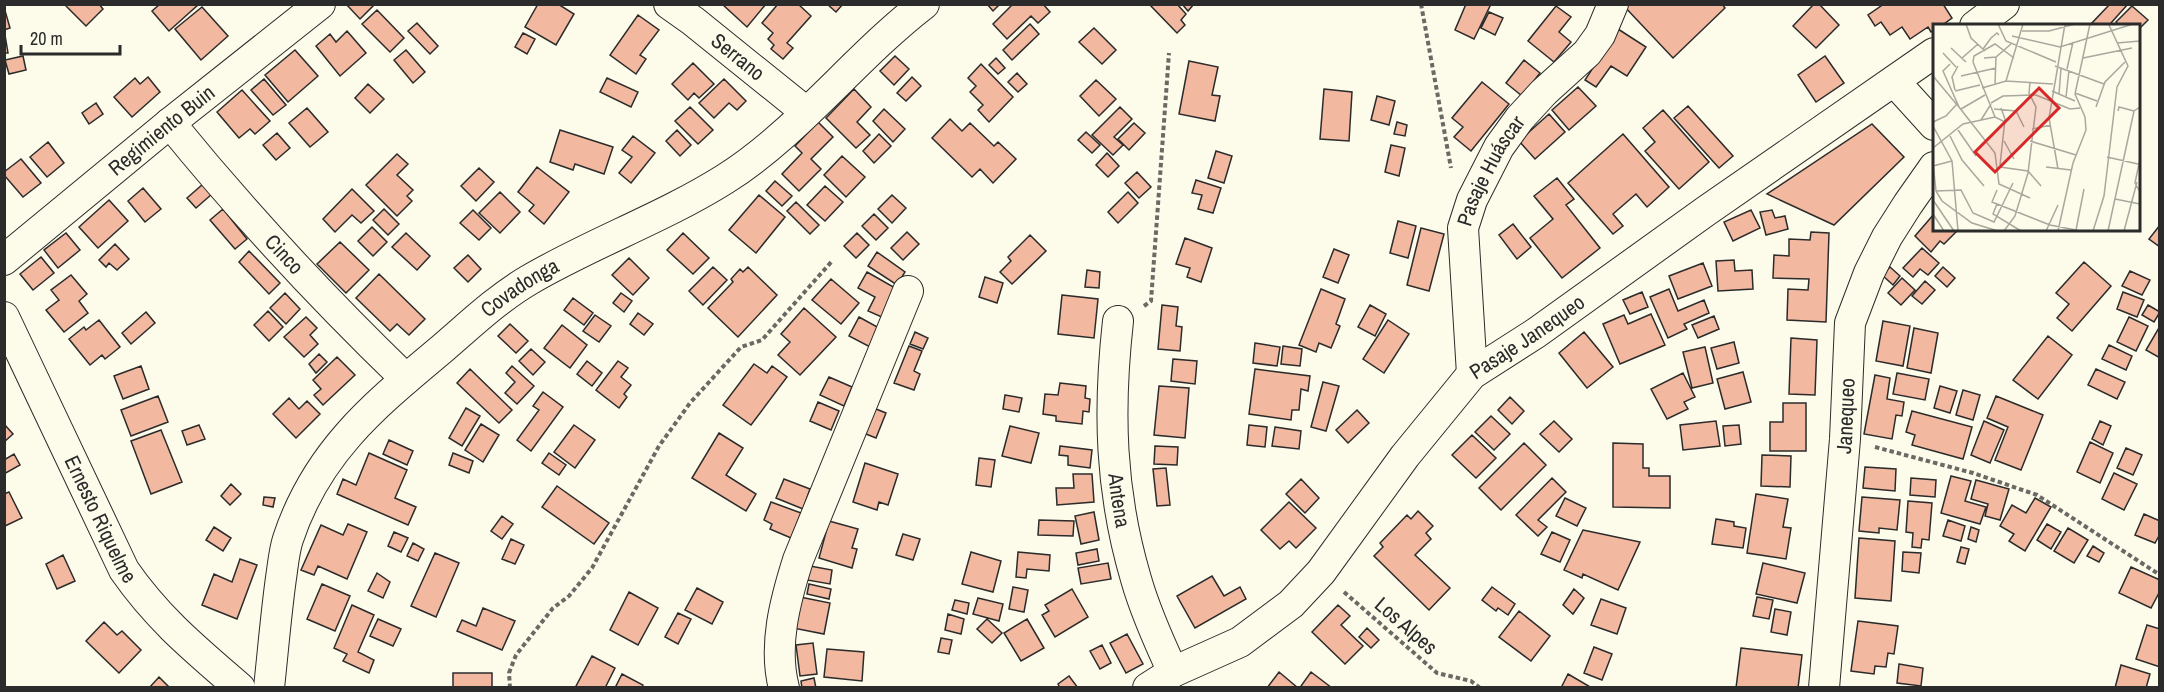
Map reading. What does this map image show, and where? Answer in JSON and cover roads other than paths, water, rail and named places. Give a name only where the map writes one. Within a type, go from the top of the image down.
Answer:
[{"type":"street","name":"Regimiento Buin","points":[[4,260],[170,123],[320,4]]},
{"type":"street","name":"Serrano","points":[[669,4],[806,112]]},
{"type":"street","name":"Covadonga","points":[[269,687],[286,542],[311,484],[346,434],[368,412],[504,295],[557,265],[697,196],[748,163],[806,112],[899,23],[924,4]]},
{"type":"street","name":"Pasaje Huáscar","points":[[1472,374],[1462,228],[1472,200],[1498,147],[1544,92],[1587,53],[1600,35],[1613,4]]},
{"type":"street","name":"Pasaje Janequeo","points":[[1161,680],[1240,642],[1291,604],[1321,572],[1405,456],[1472,374],[1536,333],[1706,211],[1933,54]]},
{"type":"street","points":[[1894,81],[1933,123]]},
{"type":"street","name":"Cinco","points":[[170,123],[275,247],[406,379]]},
{"type":"street","name":"Janequeo","points":[[1824,687],[1845,439],[1850,323],[1869,273],[1887,237],[1933,170]]},
{"type":"street","points":[[783,681],[780,645],[783,618],[798,560],[908,291]]},
{"type":"street","name":"Ernesto Riquelme","points":[[4,317],[124,570],[166,624],[240,687]]},
{"type":"street","name":"Antena","points":[[1118,321],[1112,383],[1111,425],[1115,477],[1123,529],[1136,580],[1152,627],[1161,680]]}]
